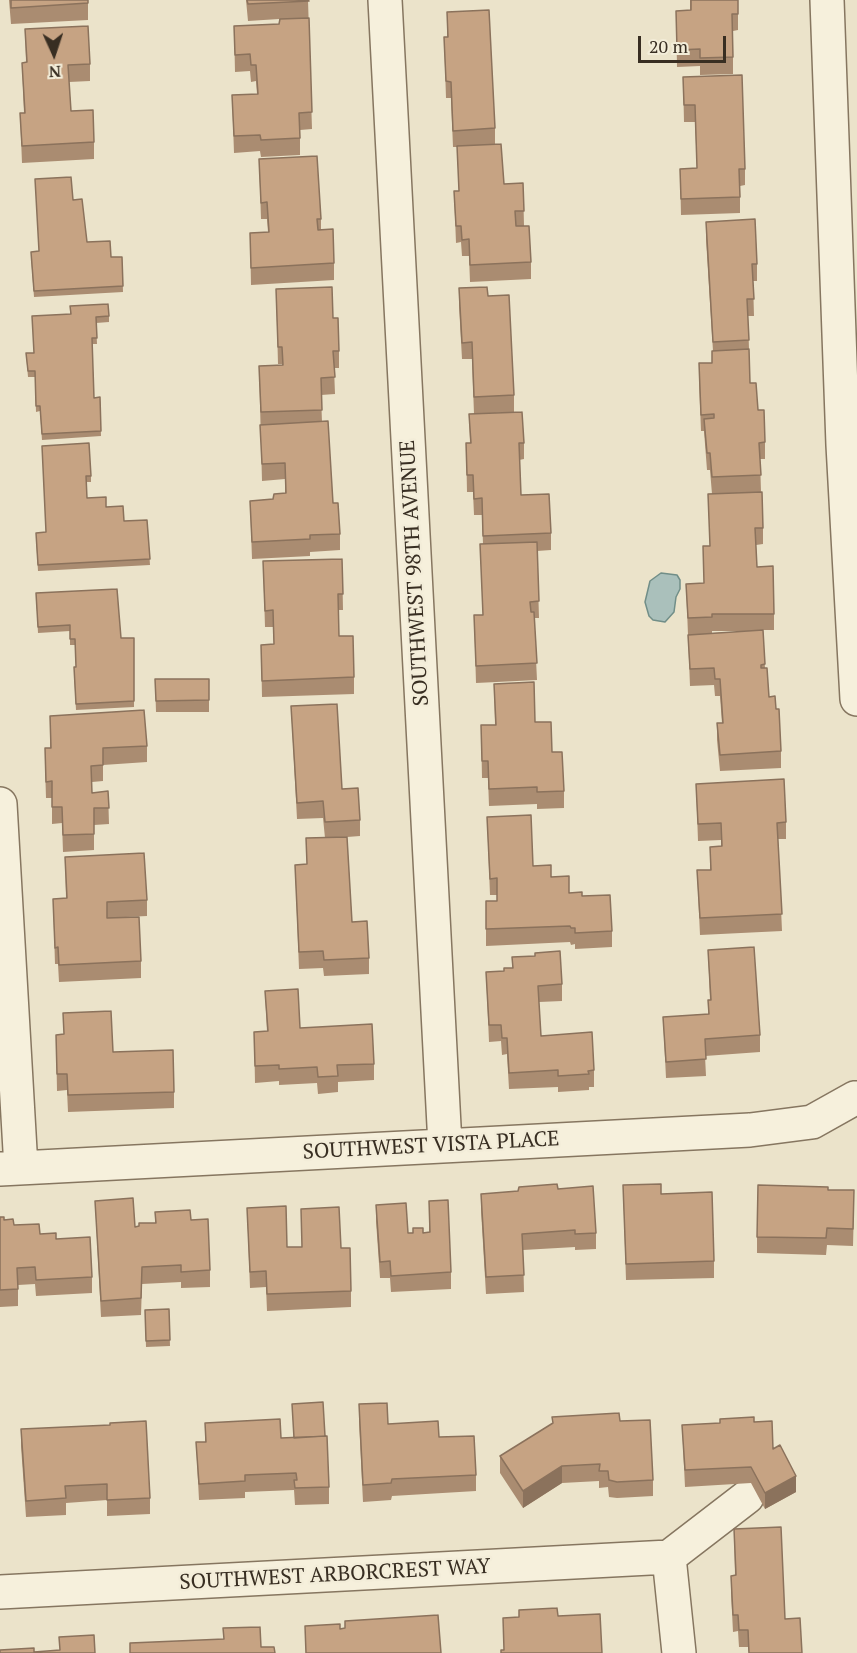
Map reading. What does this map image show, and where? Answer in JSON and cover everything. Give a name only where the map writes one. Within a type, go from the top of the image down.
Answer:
[{"type":"street","name":"SOUTHWEST 98TH AVENUE","points":[[385,0],[445,1145]]},
{"type":"street","points":[[827,0],[843,445],[857,699]]},
{"type":"street","points":[[0,804],[10,1168]]},
{"type":"street","name":"SOUTHWEST VISTA PLACE","points":[[10,1168],[750,1130],[812,1122],[856,1097]]},
{"type":"street","points":[[679,1653],[669,1557],[747,1497]]},
{"type":"street","name":"SOUTHWEST ARBORCREST WAY","points":[[0,1592],[669,1557]]},
{"type":"water","points":[[661,573],[677,575],[680,580],[674,612],[665,622],[653,620],[649,616],[645,602],[650,581]]},
{"type":"building","points":[[11,0],[88,0],[88,3],[11,8]]},
{"type":"building","points":[[247,0],[308,0],[309,1],[248,4]]},
{"type":"building","points":[[691,0],[738,0],[738,14],[732,14],[733,57],[700,58],[700,49],[677,50],[676,11],[691,10]]},
{"type":"building","points":[[489,10],[495,128],[453,131],[451,82],[446,81],[444,37],[448,37],[447,12]]},
{"type":"building","points":[[309,18],[312,112],[299,113],[300,138],[261,140],[260,135],[234,136],[232,95],[258,94],[256,65],[251,65],[250,54],[235,55],[234,26],[279,24],[280,19]]},
{"type":"building","points":[[88,26],[90,64],[68,65],[71,111],[93,110],[94,142],[22,146],[20,113],[25,113],[22,63],[27,62],[25,29]]},
{"type":"building","points":[[742,75],[745,169],[739,169],[740,197],[681,199],[680,169],[697,168],[695,105],[684,105],[683,77]]},
{"type":"building","points":[[501,144],[504,184],[523,183],[524,211],[515,211],[516,226],[529,226],[531,262],[470,265],[469,239],[462,240],[461,226],[456,226],[454,191],[459,191],[457,146]]},
{"type":"building","points":[[317,156],[321,219],[317,219],[318,230],[333,229],[334,263],[251,268],[250,233],[269,232],[267,202],[261,203],[259,159]]},
{"type":"building","points":[[71,177],[73,200],[82,199],[87,242],[110,241],[111,257],[122,257],[123,286],[34,291],[31,252],[39,251],[35,179]]},
{"type":"building","points":[[755,219],[757,264],[752,264],[754,299],[747,299],[749,340],[713,342],[706,222]]},
{"type":"building","points":[[332,287],[333,318],[338,318],[339,351],[333,351],[335,377],[321,378],[322,410],[261,412],[259,366],[283,365],[282,347],[278,347],[276,289]]},
{"type":"building","points":[[487,287],[488,296],[509,295],[514,395],[474,397],[472,342],[462,343],[459,288]]},
{"type":"building","points":[[108,304],[109,316],[96,317],[97,338],[92,338],[94,398],[100,397],[101,431],[42,434],[40,406],[36,406],[35,371],[28,371],[26,353],[34,353],[32,316],[71,314],[70,306]]},
{"type":"building","points":[[749,349],[750,383],[756,383],[758,410],[764,410],[765,442],[759,443],[761,475],[712,477],[704,419],[714,418],[714,414],[701,415],[699,363],[712,363],[712,351]]},
{"type":"building","points":[[522,412],[524,443],[519,443],[521,495],[549,494],[551,533],[483,536],[482,498],[474,499],[473,475],[467,475],[466,443],[471,443],[469,414]]},
{"type":"building","points":[[328,421],[333,503],[338,503],[340,534],[310,535],[310,539],[252,542],[250,501],[273,499],[274,494],[286,493],[285,463],[262,464],[260,425]]},
{"type":"building","points":[[89,443],[91,476],[86,476],[87,498],[106,497],[106,507],[123,506],[124,521],[147,520],[150,559],[38,565],[36,533],[46,532],[42,446]]},
{"type":"building","points":[[762,492],[763,528],[755,528],[757,567],[773,566],[774,614],[712,614],[712,617],[688,618],[686,584],[704,583],[703,546],[710,546],[708,494]]},
{"type":"building","points":[[537,542],[539,601],[530,602],[531,612],[534,612],[537,663],[476,666],[474,615],[483,615],[480,544]]},
{"type":"building","points":[[342,559],[343,594],[338,594],[339,636],[353,636],[354,677],[262,681],[261,645],[274,644],[273,610],[265,611],[263,561]]},
{"type":"building","points":[[117,589],[121,638],[134,638],[134,701],[76,704],[75,639],[70,639],[70,625],[38,627],[36,593]]},
{"type":"building","points":[[763,630],[765,664],[761,665],[761,668],[767,668],[769,697],[775,696],[776,709],[779,709],[781,751],[720,755],[717,723],[723,723],[720,679],[715,679],[714,668],[690,669],[688,635]]},
{"type":"building","points":[[155,679],[209,679],[209,700],[156,701]]},
{"type":"building","points":[[534,682],[535,722],[551,722],[552,752],[562,752],[564,791],[537,792],[537,787],[489,789],[488,761],[482,761],[481,725],[496,725],[494,684]]},
{"type":"building","points":[[337,704],[342,789],[358,788],[360,820],[325,822],[323,801],[297,803],[291,706]]},
{"type":"building","points":[[144,710],[147,746],[103,748],[103,765],[91,766],[92,793],[108,791],[109,808],[94,808],[94,834],[63,835],[62,807],[52,807],[52,781],[46,782],[45,748],[51,748],[50,716]]},
{"type":"building","points":[[784,779],[786,822],[777,823],[782,914],[700,918],[697,870],[711,870],[710,847],[722,846],[721,823],[698,824],[696,784]]},
{"type":"building","points":[[531,815],[533,866],[551,865],[551,877],[569,876],[569,893],[582,892],[582,896],[610,895],[612,931],[575,933],[575,928],[570,926],[486,929],[486,901],[497,901],[497,878],[490,879],[487,817]]},
{"type":"building","points":[[347,837],[352,922],[367,921],[369,958],[324,960],[323,951],[299,952],[295,865],[307,864],[306,838]]},
{"type":"building","points":[[144,853],[147,900],[107,902],[107,918],[139,917],[141,961],[59,965],[58,947],[55,948],[53,899],[67,898],[65,857]]},
{"type":"building","points":[[754,947],[760,1035],[705,1039],[706,1059],[666,1062],[663,1017],[709,1014],[708,1000],[711,1000],[708,950]]},
{"type":"building","points":[[560,951],[562,984],[538,986],[541,1036],[592,1032],[594,1070],[588,1071],[589,1074],[558,1076],[558,1070],[509,1073],[507,1038],[502,1038],[501,1025],[489,1025],[486,972],[513,968],[512,957],[535,956],[535,953]]},
{"type":"building","points":[[298,989],[300,1028],[372,1024],[374,1064],[337,1065],[338,1076],[318,1077],[317,1067],[279,1069],[279,1065],[255,1066],[254,1032],[268,1031],[265,991]]},
{"type":"building","points":[[111,1011],[113,1052],[173,1050],[174,1092],[68,1095],[67,1074],[57,1074],[56,1035],[64,1034],[63,1013]]},
{"type":"building","points":[[557,1184],[558,1189],[593,1186],[596,1233],[575,1234],[575,1230],[522,1234],[524,1275],[486,1277],[481,1194],[518,1191],[519,1187]]},
{"type":"building","points":[[661,1184],[661,1194],[712,1192],[714,1261],[626,1264],[623,1185]]},
{"type":"building","points":[[758,1185],[854,1190],[853,1229],[827,1228],[826,1238],[757,1237]]},
{"type":"building","points":[[133,1198],[135,1227],[139,1226],[139,1223],[156,1223],[155,1212],[190,1210],[191,1220],[208,1219],[210,1270],[181,1272],[181,1265],[142,1267],[141,1298],[101,1301],[95,1201]]},
{"type":"building","points":[[448,1200],[451,1272],[391,1276],[390,1261],[380,1262],[376,1205],[406,1203],[408,1233],[413,1233],[413,1228],[423,1228],[423,1233],[430,1232],[429,1201]]},
{"type":"building","points":[[286,1206],[287,1247],[302,1247],[301,1209],[339,1207],[341,1248],[350,1248],[351,1291],[267,1294],[266,1271],[250,1272],[247,1208]]},
{"type":"building","points":[[0,1217],[4,1217],[4,1220],[13,1219],[14,1225],[39,1224],[40,1234],[56,1233],[56,1239],[90,1237],[92,1277],[36,1280],[35,1267],[17,1268],[18,1289],[0,1290]]},
{"type":"building","points":[[169,1309],[170,1340],[146,1341],[145,1310]]},
{"type":"building","points":[[323,1402],[325,1436],[294,1438],[292,1404]]},
{"type":"building","points":[[387,1403],[388,1424],[438,1421],[439,1437],[474,1436],[476,1475],[392,1479],[391,1483],[363,1485],[359,1404]]},
{"type":"building","points":[[619,1413],[620,1421],[650,1420],[653,1480],[617,1482],[609,1480],[608,1471],[599,1471],[600,1464],[562,1466],[523,1491],[500,1456],[553,1423],[552,1417]]},
{"type":"building","points":[[754,1417],[754,1422],[772,1421],[773,1449],[780,1445],[796,1476],[765,1493],[751,1467],[685,1470],[682,1425],[720,1423],[720,1419]]},
{"type":"building","points":[[280,1419],[281,1438],[327,1436],[329,1487],[295,1488],[296,1473],[245,1475],[245,1481],[199,1484],[196,1442],[206,1442],[205,1423]]},
{"type":"building","points":[[146,1421],[150,1498],[107,1500],[107,1484],[65,1486],[66,1498],[26,1501],[21,1429]]},
{"type":"building","points":[[781,1527],[785,1619],[800,1618],[802,1653],[749,1653],[748,1630],[739,1630],[738,1615],[733,1615],[731,1576],[736,1575],[734,1529]]},
{"type":"building","points":[[557,1608],[558,1616],[600,1614],[602,1653],[501,1653],[501,1650],[504,1650],[503,1618],[519,1617],[519,1610]]},
{"type":"building","points":[[438,1615],[441,1653],[306,1653],[305,1626],[340,1624],[340,1629],[345,1628],[345,1621]]},
{"type":"building","points":[[260,1627],[261,1647],[274,1647],[275,1653],[130,1653],[130,1643],[224,1639],[223,1628]]},
{"type":"building","points":[[94,1635],[95,1653],[0,1653],[0,1650],[34,1648],[34,1652],[60,1650],[59,1637]]}]
